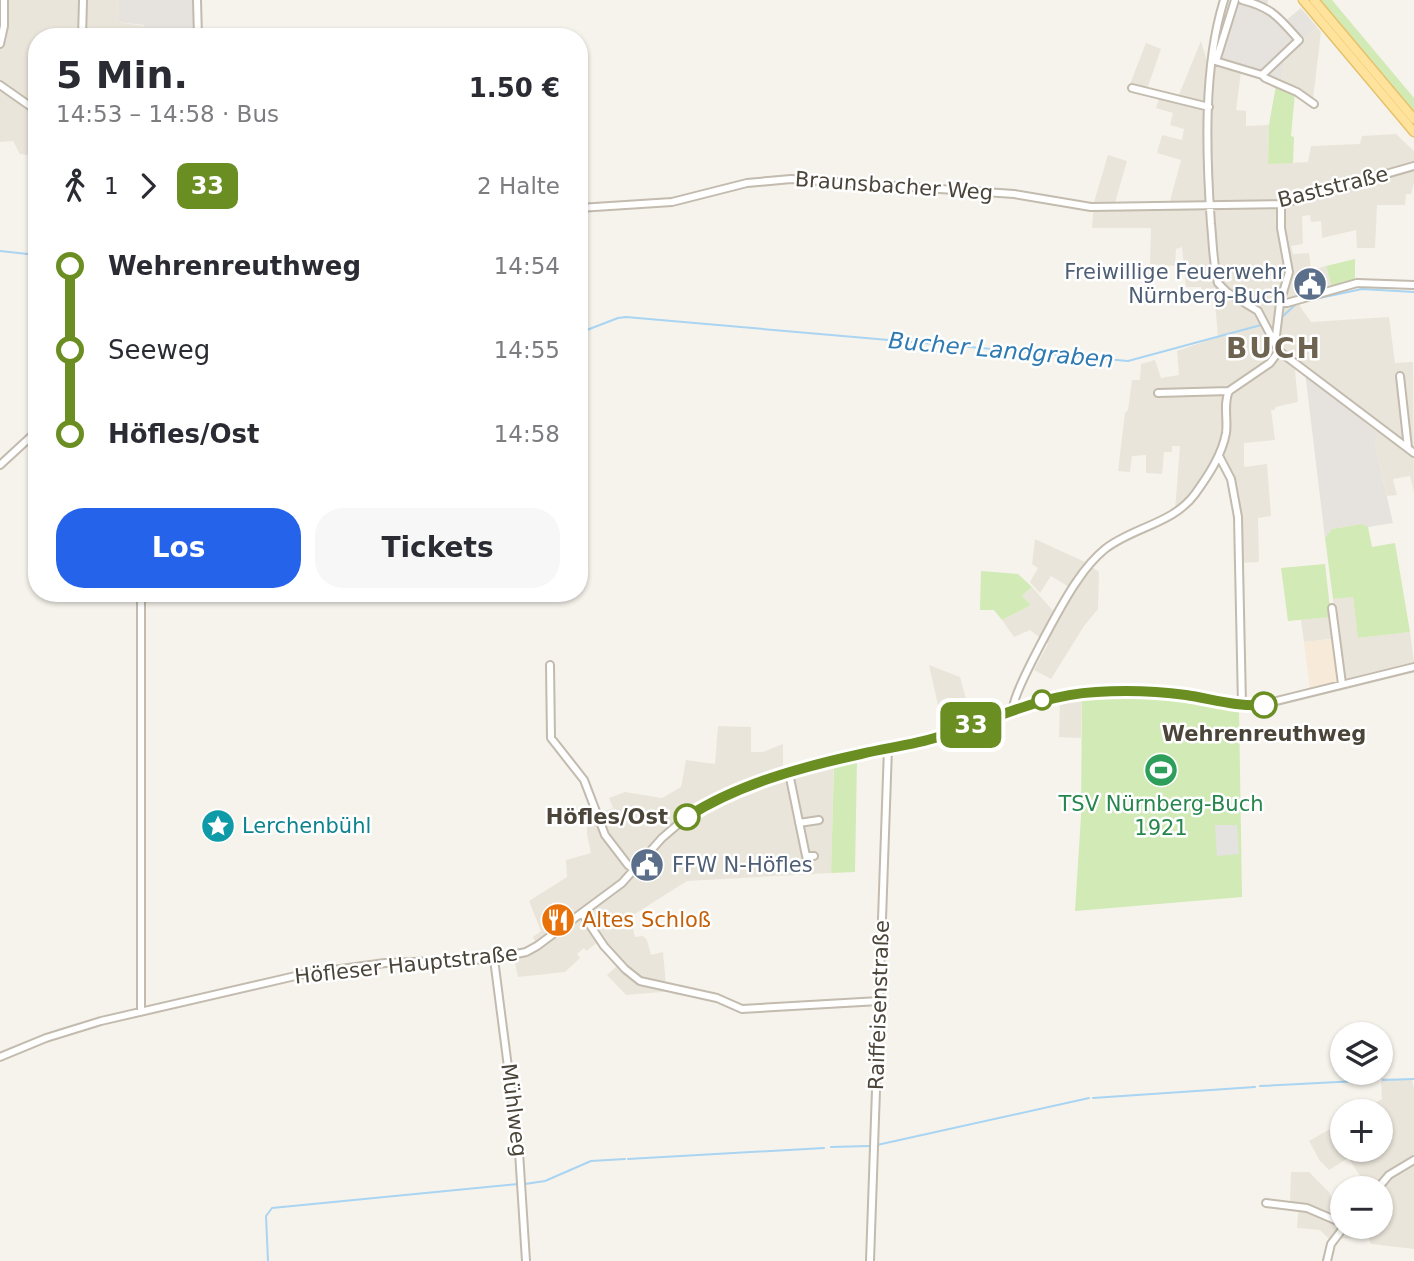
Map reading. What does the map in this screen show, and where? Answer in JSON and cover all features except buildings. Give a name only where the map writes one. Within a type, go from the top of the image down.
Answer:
[{"type":"main road","points":[[1303,0],[1414,132]]},
{"type":"main road","points":[[1314,0],[1414,119]]},
{"type":"street","points":[[0,44],[4,26],[4,0]]},
{"type":"street","points":[[82,28],[83,0]]},
{"type":"street","points":[[197,0],[198,28]]},
{"type":"street","points":[[1224,0],[1209,107],[1210,204],[1218,283],[1227,292],[1253,306],[1277,347],[1414,453]]},
{"type":"street","points":[[1214,61],[1235,0]]},
{"type":"street","points":[[1242,0],[1266,8],[1276,15],[1299,40],[1262,75]]},
{"type":"street","points":[[1214,61],[1262,75],[1297,92],[1314,104]]},
{"type":"street","points":[[0,85],[28,105]]},
{"type":"street","points":[[1132,88],[1209,107]]},
{"type":"street","name":"Baststraße","points":[[1210,204],[1281,204],[1414,166]]},
{"type":"street","name":"Braunsbacher Weg","points":[[588,207],[672,202],[747,183],[791,179],[1014,194],[1091,206],[1210,204]]},
{"type":"street","points":[[1158,393],[1229,391],[1270,363],[1277,347],[1280,303],[1289,272],[1281,228],[1281,204]]},
{"type":"street","points":[[1280,303],[1361,283],[1414,285]]},
{"type":"street","points":[[1400,376],[1408,447]]},
{"type":"street","points":[[1013,709],[1016,694],[1046,636],[1075,583],[1089,564],[1106,548],[1174,514],[1185,505],[1219,456],[1226,432],[1229,391]]},
{"type":"street","points":[[0,465],[28,439]]},
{"type":"street","points":[[1219,456],[1231,479],[1238,517],[1242,705]]},
{"type":"street","points":[[141,602],[141,1012]]},
{"type":"street","points":[[1332,608],[1342,684]]},
{"type":"street","points":[[550,665],[551,738],[583,780],[606,835],[634,870]]},
{"type":"street","name":"Höfleser Hauptstraße","points":[[0,1057],[71,1030],[338,968],[385,963],[494,959],[532,949],[616,888],[662,838],[695,812],[741,790],[789,773],[938,737],[1013,709],[1069,694],[1123,691],[1185,695],[1242,705],[1270,704],[1414,667]]},
{"type":"street","name":"Raiffeisenstraße","points":[[870,1261],[888,748]]},
{"type":"street","points":[[789,773],[806,856],[814,856]]},
{"type":"street","points":[[799,823],[819,820]]},
{"type":"street","points":[[582,913],[604,946],[625,970],[640,981],[717,998],[742,1009],[879,1001]]},
{"type":"street","name":"Mühlweg","points":[[494,959],[520,1161],[526,1261]]},
{"type":"street","points":[[1388,1176],[1414,1160]]},
{"type":"street","points":[[1266,1203],[1307,1208],[1330,1219]]},
{"type":"street","points":[[1327,1261],[1334,1239]]},
{"type":"shaded area","points":[[0,0],[119,0],[118,22],[144,28],[28,28],[28,155],[20,154],[13,141],[0,142]]},
{"type":"shaded area","points":[[119,0],[196,0],[196,28],[144,28],[144,25],[118,22]]},
{"type":"shaded area","points":[[1239,0],[1268,0],[1267,5],[1284,22],[1301,8],[1317,27],[1284,57],[1281,83],[1220,60]]},
{"type":"shaded area","points":[[1317,27],[1321,32],[1313,99],[1296,88],[1281,83],[1285,59],[1283,57]]},
{"type":"shaded area","points":[[1201,41],[1207,61],[1241,72],[1236,110],[1246,111],[1246,126],[1269,125],[1268,164],[1308,162],[1311,146],[1360,144],[1362,136],[1396,134],[1414,151],[1414,183],[1411,194],[1406,194],[1405,205],[1377,205],[1375,248],[1357,248],[1356,230],[1322,238],[1321,221],[1311,222],[1310,215],[1302,216],[1303,244],[1291,246],[1293,254],[1309,253],[1311,270],[1326,266],[1332,288],[1297,302],[1311,322],[1389,317],[1395,363],[1413,362],[1414,492],[1410,476],[1393,479],[1397,495],[1387,496],[1375,445],[1377,423],[1294,360],[1298,402],[1271,410],[1275,440],[1244,443],[1244,467],[1267,464],[1271,516],[1258,518],[1259,562],[1238,563],[1234,507],[1227,475],[1218,464],[1193,500],[1175,510],[1180,446],[1172,446],[1172,452],[1164,452],[1162,474],[1146,473],[1146,455],[1132,456],[1130,472],[1118,471],[1132,380],[1140,380],[1141,364],[1155,360],[1161,378],[1179,375],[1177,351],[1218,337],[1215,302],[1202,293],[1201,287],[1186,287],[1182,247],[1176,249],[1175,266],[1150,264],[1151,228],[1092,228],[1094,202],[1108,155],[1127,161],[1115,203],[1170,201],[1181,160],[1157,153],[1162,135],[1182,140],[1184,129],[1170,125],[1173,113],[1156,108],[1160,96],[1128,89],[1146,43],[1161,49],[1147,89],[1178,97]]},
{"type":"shaded area","points":[[1305,372],[1377,432],[1375,445],[1393,523],[1332,529],[1325,538]]},
{"type":"shaded area","points":[[1035,539],[1085,562],[1099,572],[1098,609],[1084,626],[1051,679],[1034,670],[1048,644],[1030,630],[1014,637],[1002,620],[1031,605],[1022,596],[1032,587],[1055,613],[1073,592],[1051,576],[1040,593],[1030,582],[1038,568],[1032,564]]},
{"type":"shaded area","points":[[1353,596],[1358,638],[1410,632],[1414,662],[1344,679],[1338,638],[1304,642],[1301,620],[1335,616],[1333,599]]},
{"type":"shaded area","points":[[1334,639],[1339,683],[1310,690],[1304,642]]},
{"type":"shaded area","points":[[929,665],[960,677],[972,721],[944,732]]},
{"type":"shaded area","points":[[1082,697],[1081,738],[1059,737],[1060,700]]},
{"type":"shaded area","points":[[718,726],[751,727],[751,752],[763,752],[783,744],[783,772],[834,757],[831,873],[687,881],[630,917],[635,937],[643,936],[647,940],[651,955],[663,952],[666,986],[674,991],[626,995],[607,975],[617,966],[597,943],[577,954],[580,958],[565,972],[518,977],[514,958],[538,949],[533,937],[541,931],[529,901],[567,877],[566,860],[591,853],[587,835],[587,809],[592,807],[595,815],[613,808],[609,798],[625,792],[662,798],[681,787],[686,760],[715,764]]},
{"type":"shaded area","points":[[1215,825],[1237,825],[1239,854],[1217,856]]},
{"type":"shaded area","points":[[1393,1079],[1412,1080],[1414,1249],[1371,1244],[1369,1239],[1393,1239],[1393,1176],[1360,1176],[1351,1162],[1393,1162],[1393,1099],[1382,1099],[1381,1085],[1393,1085]]},
{"type":"shaded area","points":[[1330,1129],[1330,1162],[1342,1162],[1329,1170],[1320,1161],[1309,1141]]},
{"type":"shaded area","points":[[1291,1172],[1309,1172],[1329,1192],[1330,1239],[1340,1239],[1330,1240],[1320,1230],[1297,1228],[1299,1205],[1290,1203]]},
{"type":"green space","points":[[1319,0],[1332,0],[1414,98],[1414,115]]},
{"type":"green space","points":[[1276,85],[1295,93],[1291,136],[1294,137],[1293,163],[1268,164],[1269,125]]},
{"type":"green space","points":[[1355,259],[1355,282],[1332,288],[1326,266]]},
{"type":"green space","points":[[1362,524],[1368,527],[1372,547],[1395,543],[1410,632],[1358,638],[1353,597],[1333,599],[1325,538],[1332,529]]},
{"type":"green space","points":[[1325,564],[1331,617],[1288,621],[1281,568]]},
{"type":"green space","points":[[981,571],[1018,574],[1032,587],[1022,596],[1031,605],[1002,620],[994,610],[980,610]]},
{"type":"green space","name":"TSV Nürnberg-Buch 1921","points":[[1082,697],[1163,697],[1239,708],[1242,897],[1075,911],[1081,816]]},
{"type":"green space","points":[[857,759],[855,872],[831,873],[834,764]]},
{"type":"waterway","name":"Bucher Landgraben","points":[[0,251],[28,254]]},
{"type":"waterway","name":"Bucher Landgraben","points":[[1301,302],[1362,289],[1414,292]]},
{"type":"waterway","name":"Bucher Landgraben","points":[[1282,317],[1296,304]]},
{"type":"waterway","name":"Bucher Landgraben","points":[[588,330],[626,317],[1128,361],[1261,325]]},
{"type":"waterway","points":[[1393,1080],[1414,1079]]},
{"type":"waterway","points":[[1260,1086],[1330,1082]]},
{"type":"waterway","points":[[1093,1098],[1255,1087]]},
{"type":"waterway","points":[[877,1145],[1089,1098]]},
{"type":"waterway","points":[[831,1147],[869,1146]]},
{"type":"waterway","points":[[628,1159],[824,1148]]},
{"type":"waterway","points":[[525,1184],[545,1181],[591,1161],[625,1159]]},
{"type":"waterway","points":[[268,1261],[266,1216],[272,1208],[518,1184]]},
{"type":"bus line","name":"33","points":[[687,817],[741,790],[780,776],[847,757],[938,737],[1007,711],[1062,695],[1129,691],[1185,695],[1242,705],[1264,705]]},
{"type":"place","name":"Freiwillige Feuerwehr Nürnberg-Buch","points":[[1310,284]]},
{"type":"place","name":"Wehrenreuthweg","points":[[1264,705]]},
{"type":"place","name":"TSV Nürnberg-Buch 1921","points":[[1161,770]]},
{"type":"place","name":"Höfles/Ost","points":[[687,817]]},
{"type":"place","name":"Lerchenbühl","points":[[218,826]]},
{"type":"place","name":"FFW N-Höfles","points":[[647,865]]},
{"type":"place","name":"Altes Schloß","points":[[558,920]]},
{"type":"district","name":"BUCH","points":[[1274,348]]}]
